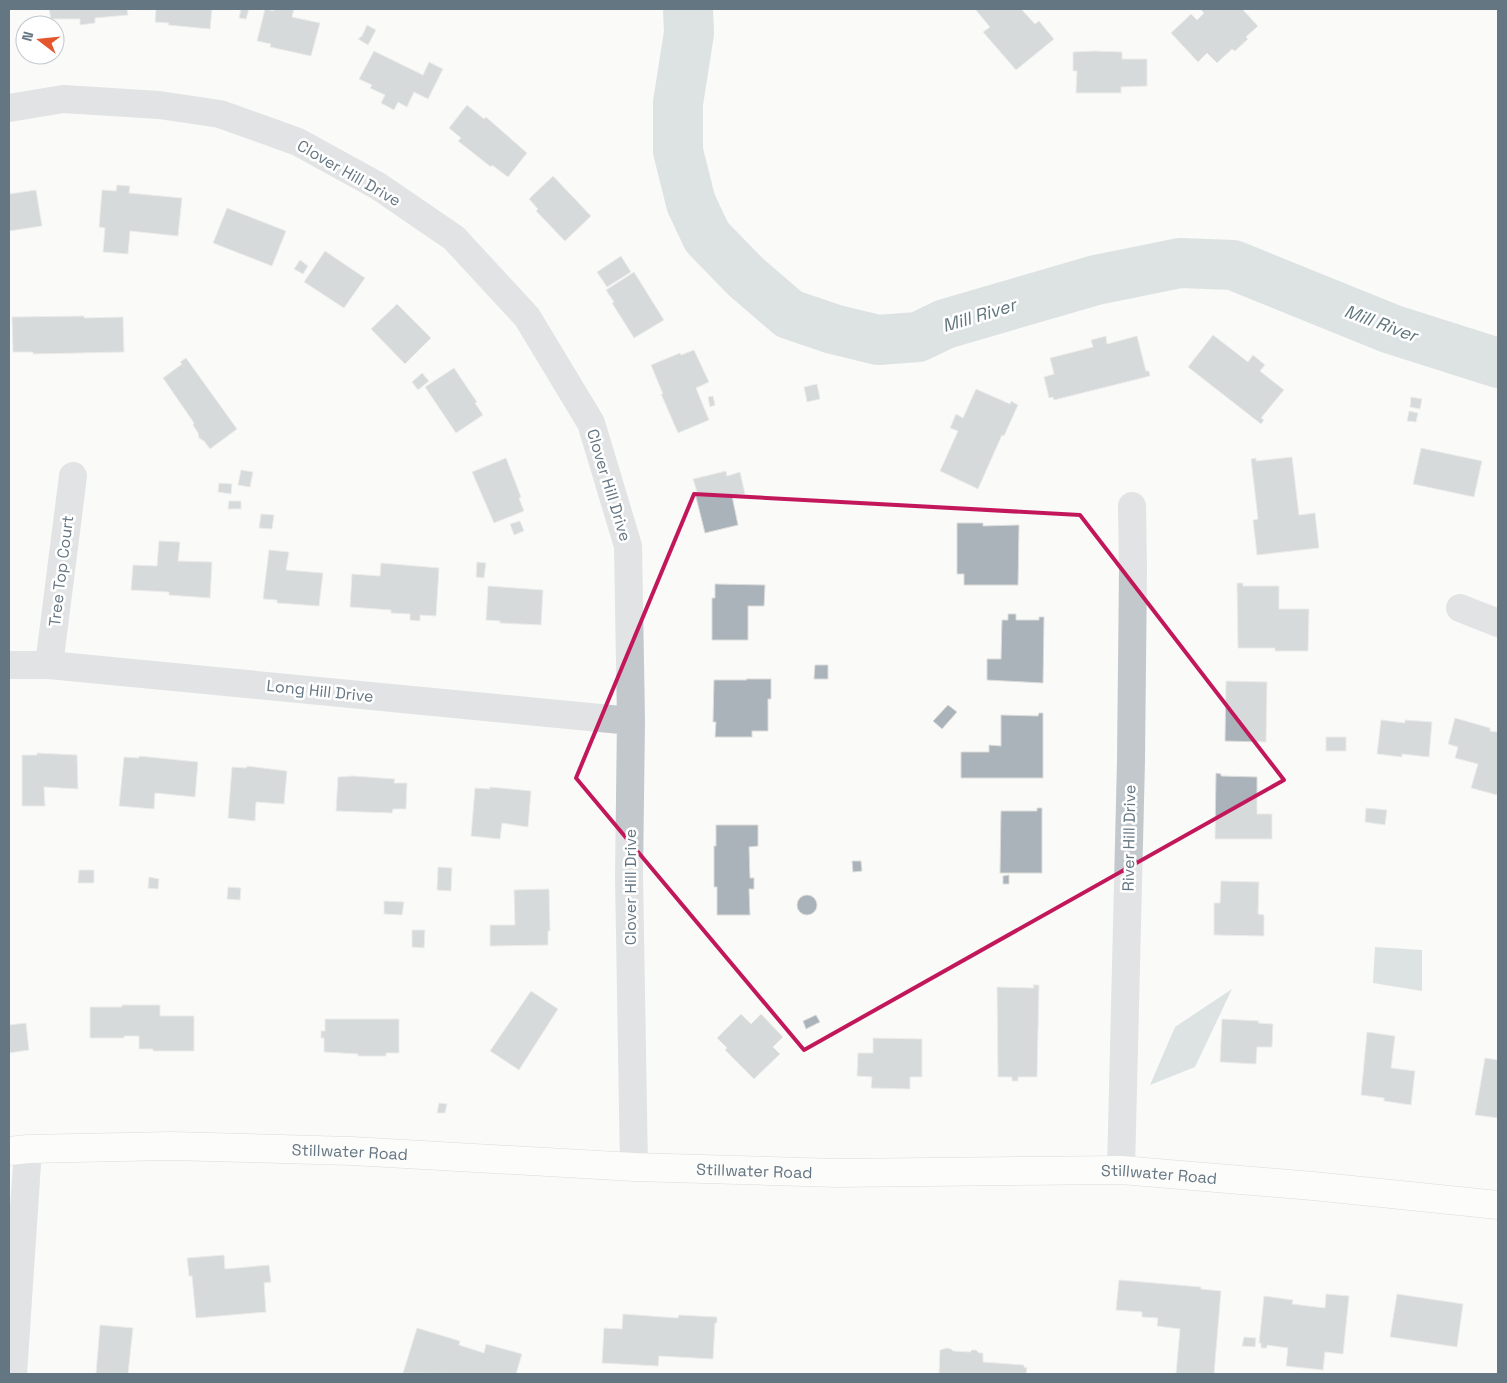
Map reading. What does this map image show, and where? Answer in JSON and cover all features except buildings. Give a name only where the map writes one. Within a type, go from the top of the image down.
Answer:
[{"type":"main road","name":"Stillwater Road","points":[[18,1150],[171,1146],[352,1151],[634,1167],[850,1174],[1121,1170],[1323,1187],[1498,1205]]},
{"type":"street","name":"Clover Hill Drive","points":[[9,108],[63,99],[159,105],[220,114],[298,142],[378,186],[454,238],[527,317],[591,423],[628,546],[629,876],[634,1167]]},
{"type":"street","name":"Tree Top Court","points":[[49,665],[73,476]]},
{"type":"street","name":"River Hill Drive","points":[[1121,1170],[1131,761],[1132,506]]},
{"type":"street","points":[[1460,608],[1498,623]]},
{"type":"street","name":"Long Hill Drive","points":[[9,665],[49,665],[630,721]]},
{"type":"street","points":[[13,1374],[18,1150]]},
{"type":"highlighted area","points":[[694,494],[1080,515],[1284,780],[804,1050],[576,778]]},
{"type":"shaded area","points":[[1375,947],[1422,950],[1422,991],[1373,983]]},
{"type":"shaded area","points":[[1232,989],[1195,1067],[1150,1085],[1175,1027]]},
{"type":"waterway","name":"Mill River","points":[[688,9],[689,33],[678,103],[678,151],[691,203],[707,237],[746,277],[789,314],[833,329],[878,340],[918,337],[945,324],[1096,280],[1180,263],[1233,265],[1391,329],[1498,363]]}]
